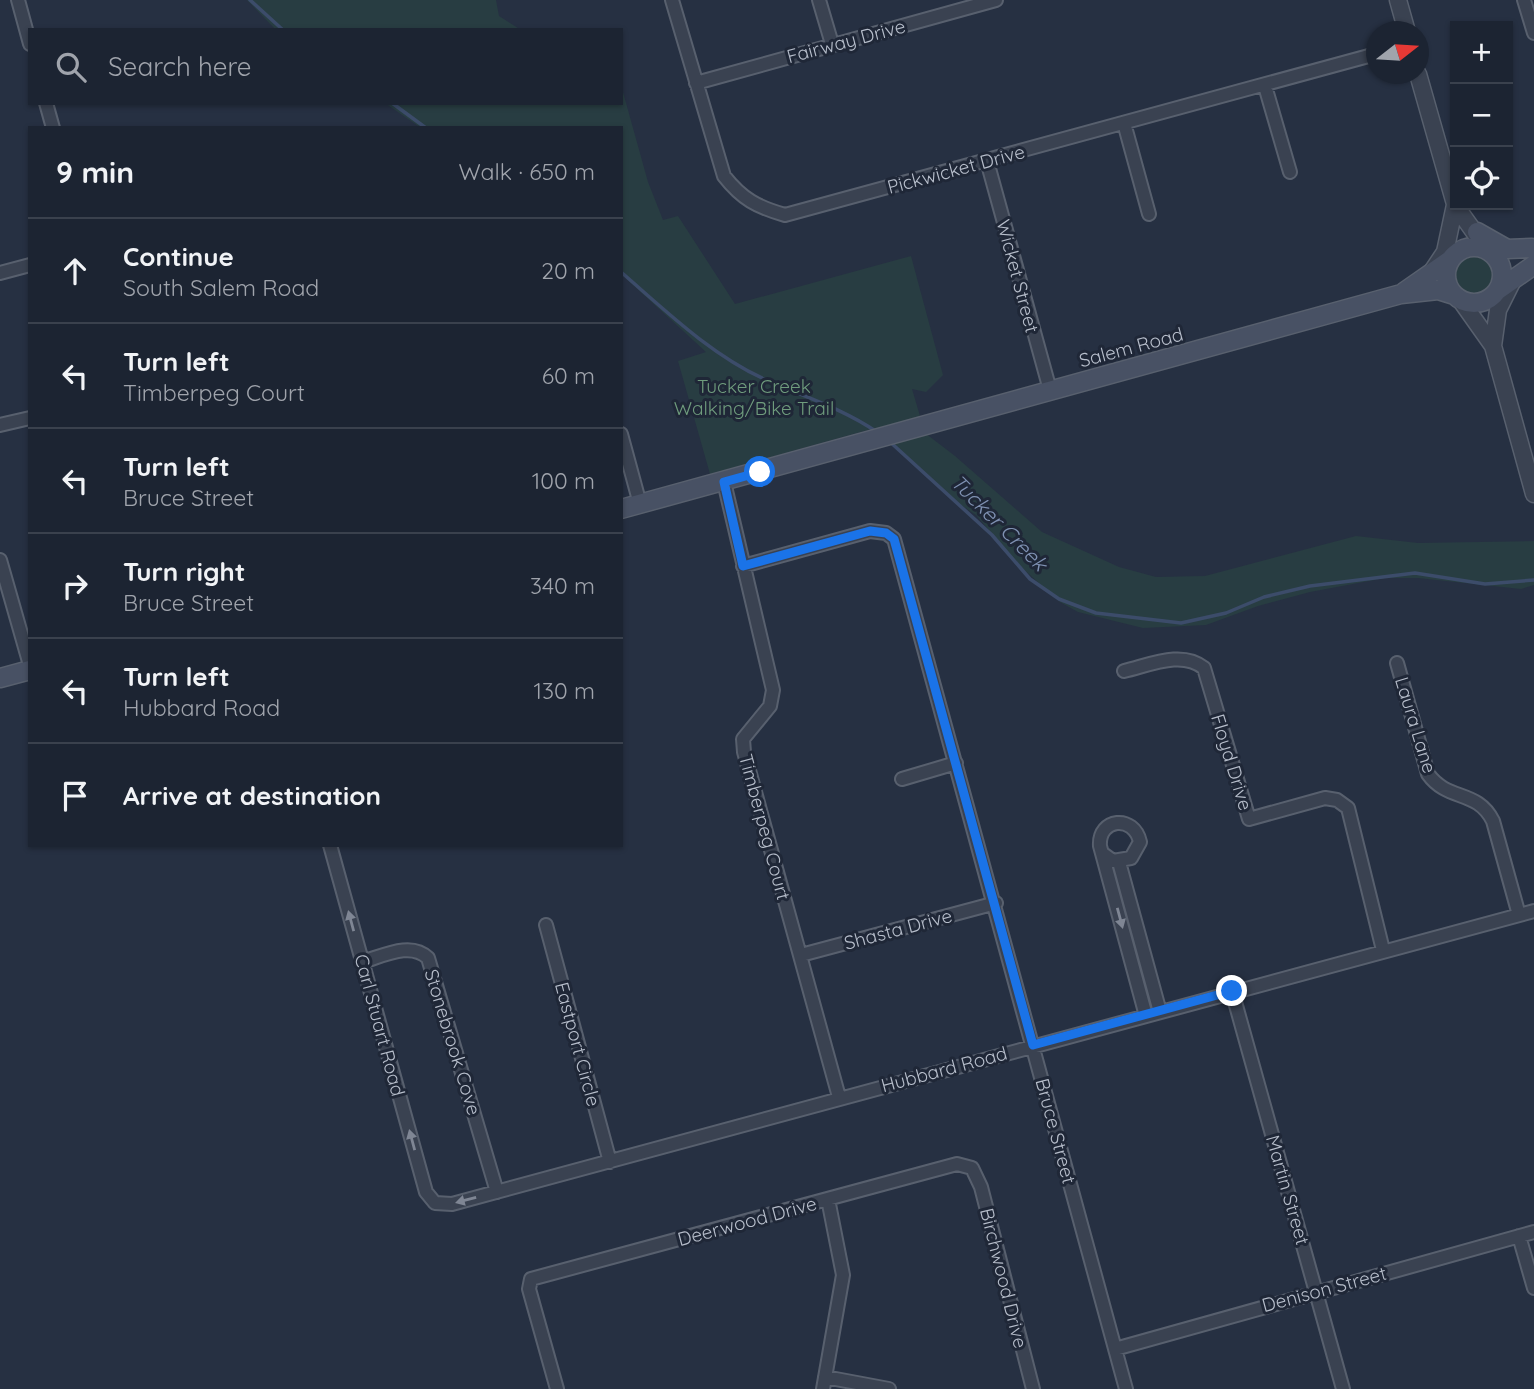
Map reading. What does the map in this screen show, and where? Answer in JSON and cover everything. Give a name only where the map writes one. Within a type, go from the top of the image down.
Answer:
[{"type":"main road","points":[[1477,232],[1507,249],[1532,248],[1534,252],[1511,257],[1471,246],[1451,259],[1446,278],[1460,301],[1475,303],[1534,265]]},
{"type":"main road","points":[[1491,252],[1502,271],[1502,288]]},
{"type":"main road","name":"Salem Road","points":[[1406,294],[1451,259]]},
{"type":"main road","name":"Salem Road","points":[[623,508],[1406,294],[1438,290],[1460,301]]},
{"type":"main road","points":[[0,678],[28,671]]},
{"type":"street","points":[[18,0],[28,37]]},
{"type":"street","name":"Pickwicket Drive","points":[[672,0],[724,176],[740,196],[760,208],[785,215],[1366,57]]},
{"type":"street","points":[[820,0],[832,44]]},
{"type":"street","name":"Fairway Drive","points":[[696,83],[996,0]]},
{"type":"street","points":[[1398,0],[1404,21]]},
{"type":"street","points":[[1524,0],[1534,33]]},
{"type":"street","points":[[1422,84],[1450,188]]},
{"type":"street","points":[[1265,86],[1290,172]]},
{"type":"street","points":[[47,105],[52,126]]},
{"type":"street","points":[[1124,123],[1150,214]]},
{"type":"street","name":"Wicket Street","points":[[986,161],[1050,390]]},
{"type":"street","points":[[1430,274],[1445,252],[1454,210]]},
{"type":"street","points":[[1451,259],[1457,238],[1455,210]]},
{"type":"street","points":[[1458,210],[1491,252]]},
{"type":"street","points":[[0,273],[28,266]]},
{"type":"street","points":[[1502,288],[1490,314],[1493,343],[1534,494]]},
{"type":"street","points":[[1460,301],[1493,343]]},
{"type":"street","points":[[0,425],[28,418]]},
{"type":"street","points":[[623,441],[640,504]]},
{"type":"street","name":"Timberpeg Court","points":[[724,482],[774,690],[769,706],[743,739],[744,752],[839,1097]]},
{"type":"street","name":"Bruce Street","points":[[743,566],[870,531],[886,533],[894,539],[996,903],[1126,1389]]},
{"type":"street","points":[[0,560],[28,658]]},
{"type":"street","name":"Floyd Drive","points":[[1124,671],[1180,658],[1192,658],[1204,667],[1249,819],[1325,798],[1337,800],[1348,808],[1383,950]]},
{"type":"street","name":"Laura Lane","points":[[1397,663],[1428,774],[1437,786],[1447,792],[1475,799],[1487,808],[1519,915]]},
{"type":"street","points":[[902,779],[956,763]]},
{"type":"street","points":[[1102,853],[1119,862],[1131,859],[1139,848],[1138,836],[1131,825],[1118,822],[1105,827],[1099,839],[1102,853],[1146,1016]]},
{"type":"street","name":"Carl Stuart Road","points":[[331,847],[426,1192],[435,1203]]},
{"type":"street","points":[[1119,862],[1160,1012]]},
{"type":"street","name":"Shasta Drive","points":[[801,955],[996,903]]},
{"type":"street","name":"Hubbard Road","points":[[435,1203],[452,1204],[839,1097],[1534,911]]},
{"type":"street","name":"Eastport Circle","points":[[546,925],[610,1162]]},
{"type":"street","name":"Stonebrook Cove","points":[[362,962],[408,950],[422,953],[428,958],[497,1192]]},
{"type":"street","name":"Martin Street","points":[[1232,991],[1343,1389]]},
{"type":"street","name":"Deerwood Drive","points":[[557,1389],[529,1289],[531,1279],[545,1273],[957,1164],[972,1168]]},
{"type":"street","name":"Birchwood Drive","points":[[972,1168],[981,1187],[1033,1389]]},
{"type":"street","points":[[828,1199],[843,1275],[824,1383],[889,1389]]},
{"type":"street","name":"Denison Street","points":[[1115,1349],[1317,1290],[1534,1232]]},
{"type":"street","points":[[1519,1236],[1534,1287]]},
{"type":"green space","points":[[247,0],[496,0],[499,16],[518,28],[274,28]]},
{"type":"green space","name":"Tucker Creek Walking/Bike Trail","points":[[623,92],[648,182],[663,220],[678,216],[735,304],[911,256],[943,375],[926,392],[912,389],[925,433],[1042,532],[1119,567],[1156,577],[1205,576],[1356,536],[1418,543],[1534,541],[1534,585],[1521,589],[1418,578],[1385,578],[1310,592],[1258,606],[1206,625],[1143,628],[1078,612],[1060,602],[1020,566],[976,515],[955,501],[875,428],[710,474],[678,361],[706,352],[623,276],[623,126],[418,126],[388,105],[623,105]]},
{"type":"green space","points":[[1474,257],[1487,262],[1492,275],[1487,288],[1474,293],[1461,288],[1456,275],[1461,262]]},
{"type":"waterway","name":"Tucker Creek","points":[[250,0],[281,28]]},
{"type":"waterway","name":"Tucker Creek","points":[[395,105],[423,126]]},
{"type":"waterway","name":"Tucker Creek","points":[[623,274],[689,331],[744,369],[850,416],[877,432]]},
{"type":"waterway","name":"Tucker Creek","points":[[889,441],[992,535],[1030,579],[1059,599],[1096,613],[1181,623],[1226,613],[1264,597],[1310,586],[1415,573],[1485,584],[1534,580]]},
{"type":"route","points":[[760,472],[724,482],[743,566],[870,531],[886,533],[894,539],[899,549],[1033,1045],[1232,991]]}]
